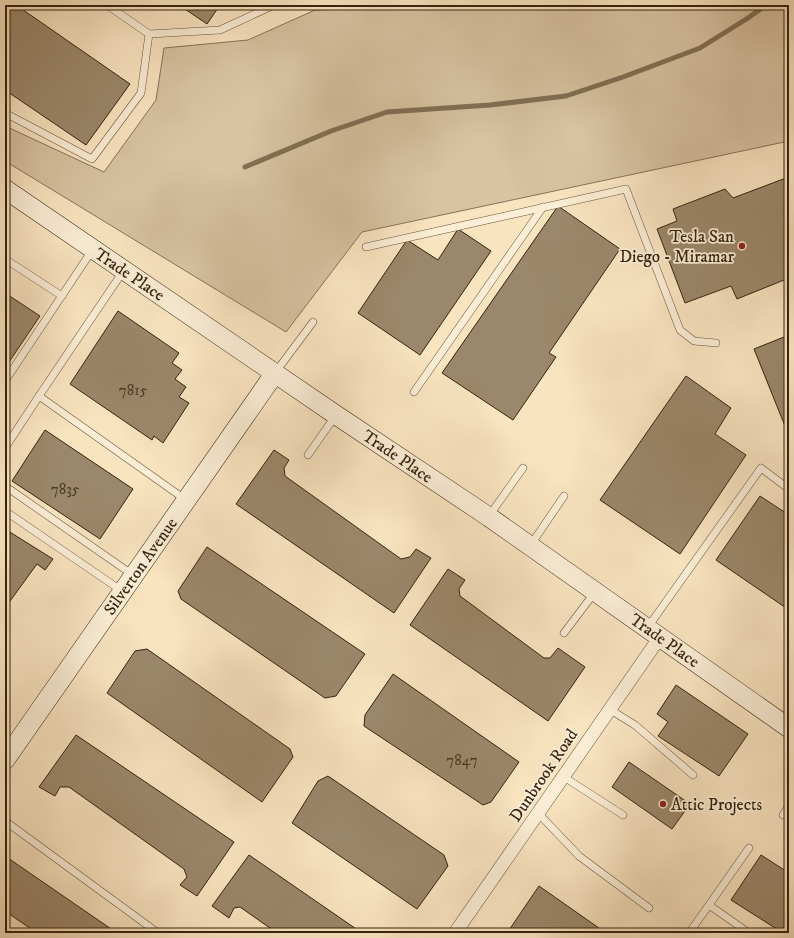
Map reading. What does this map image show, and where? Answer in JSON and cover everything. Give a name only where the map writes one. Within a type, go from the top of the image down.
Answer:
[{"type":"street","name":"Trade Place","points":[[7,194],[93,249],[336,415],[489,516],[595,592],[787,721]]},
{"type":"street","name":"Silverton Avenue","points":[[6,757],[275,373]]},
{"type":"street","name":"Dunbrook Road","points":[[455,933],[564,777],[609,709],[654,632]]},
{"type":"lane","points":[[107,5],[149,34],[220,30],[274,5]]},
{"type":"lane","points":[[5,113],[92,159],[141,93],[149,34]]},
{"type":"lane","points":[[366,246],[626,189],[680,330],[694,341],[716,343]]},
{"type":"lane","points":[[414,392],[543,207]]},
{"type":"lane","points":[[5,381],[93,249]]},
{"type":"lane","points":[[5,259],[62,296]]},
{"type":"lane","points":[[5,448],[124,270]]},
{"type":"lane","points":[[275,373],[313,322]]},
{"type":"lane","points":[[39,396],[186,500]]},
{"type":"lane","points":[[308,455],[336,415]]},
{"type":"lane","points":[[489,516],[523,468]]},
{"type":"lane","points":[[654,632],[761,468],[789,489]]},
{"type":"lane","points":[[5,486],[133,576]]},
{"type":"lane","points":[[530,546],[564,496]]},
{"type":"lane","points":[[5,511],[122,591]]},
{"type":"lane","points":[[564,633],[595,592]]},
{"type":"lane","points":[[609,709],[635,725],[693,776]]},
{"type":"lane","points":[[564,777],[623,815]]},
{"type":"lane","points":[[783,815],[789,806]]},
{"type":"lane","points":[[538,814],[579,856],[649,908]]},
{"type":"lane","points":[[5,821],[158,933]]},
{"type":"lane","points":[[689,933],[749,848]]},
{"type":"lane","points":[[709,905],[748,933]]},
{"type":"shaded area","points":[[410,5],[789,5],[789,141],[362,232],[286,332],[5,161],[5,126],[104,172],[156,100],[164,48],[248,40],[315,10]]},
{"type":"building","points":[[5,5],[16,5],[130,84],[86,145],[5,90]]},
{"type":"building","points":[[179,5],[220,5],[207,24]]},
{"type":"building","points":[[786,178],[789,187],[789,278],[737,299],[731,286],[685,303],[657,229],[677,221],[673,209],[725,189],[733,198]]},
{"type":"building","points":[[558,206],[620,249],[549,353],[556,357],[513,420],[442,373]]},
{"type":"building","points":[[458,229],[491,251],[420,355],[358,313],[407,240],[438,260]]},
{"type":"building","points":[[5,293],[40,316],[5,368]]},
{"type":"building","points":[[118,311],[179,353],[172,363],[182,370],[175,379],[186,387],[179,397],[189,403],[163,443],[154,436],[152,440],[70,384]]},
{"type":"building","points":[[789,335],[789,436],[754,349]]},
{"type":"building","points":[[686,376],[731,408],[715,434],[746,455],[680,554],[600,500]]},
{"type":"building","points":[[45,430],[133,489],[100,539],[12,481]]},
{"type":"building","points":[[274,450],[289,460],[284,468],[285,476],[401,559],[410,557],[416,549],[431,558],[394,613],[236,504]]},
{"type":"building","points":[[760,496],[789,515],[789,610],[716,560]]},
{"type":"building","points":[[5,529],[53,559],[45,570],[37,564],[5,608]]},
{"type":"building","points":[[207,547],[365,654],[336,696],[325,698],[181,599],[178,591]]},
{"type":"building","points":[[448,569],[465,580],[459,589],[460,596],[544,658],[550,658],[558,648],[585,667],[548,721],[410,625]]},
{"type":"building","points":[[147,649],[290,749],[293,757],[262,802],[107,693],[135,651]]},
{"type":"building","points":[[393,674],[519,762],[491,802],[483,805],[364,726],[365,715]]},
{"type":"building","points":[[676,685],[748,734],[719,776],[658,736],[668,722],[657,714]]},
{"type":"building","points":[[76,735],[234,842],[197,896],[180,885],[187,877],[184,869],[69,787],[60,787],[55,796],[39,787]]},
{"type":"building","points":[[629,762],[690,804],[672,829],[612,787]]},
{"type":"building","points":[[328,776],[444,855],[448,866],[417,909],[292,823],[318,781]]},
{"type":"building","points":[[789,832],[789,843],[784,839]]},
{"type":"building","points":[[249,855],[362,933],[277,933],[240,907],[234,908],[229,918],[212,906]]},
{"type":"building","points":[[761,855],[789,873],[789,933],[783,933],[731,900]]},
{"type":"building","points":[[5,856],[117,933],[37,933],[5,911]]},
{"type":"building","points":[[539,886],[606,933],[507,933]]},
{"type":"waterway","points":[[245,167],[331,131],[387,112],[490,105],[566,96],[623,77],[700,48],[766,5]]},
{"type":"place","name":"Tesla San Diego - Miramar","points":[[742,246]]},
{"type":"place","name":"Attic Projects","points":[[663,804]]}]
